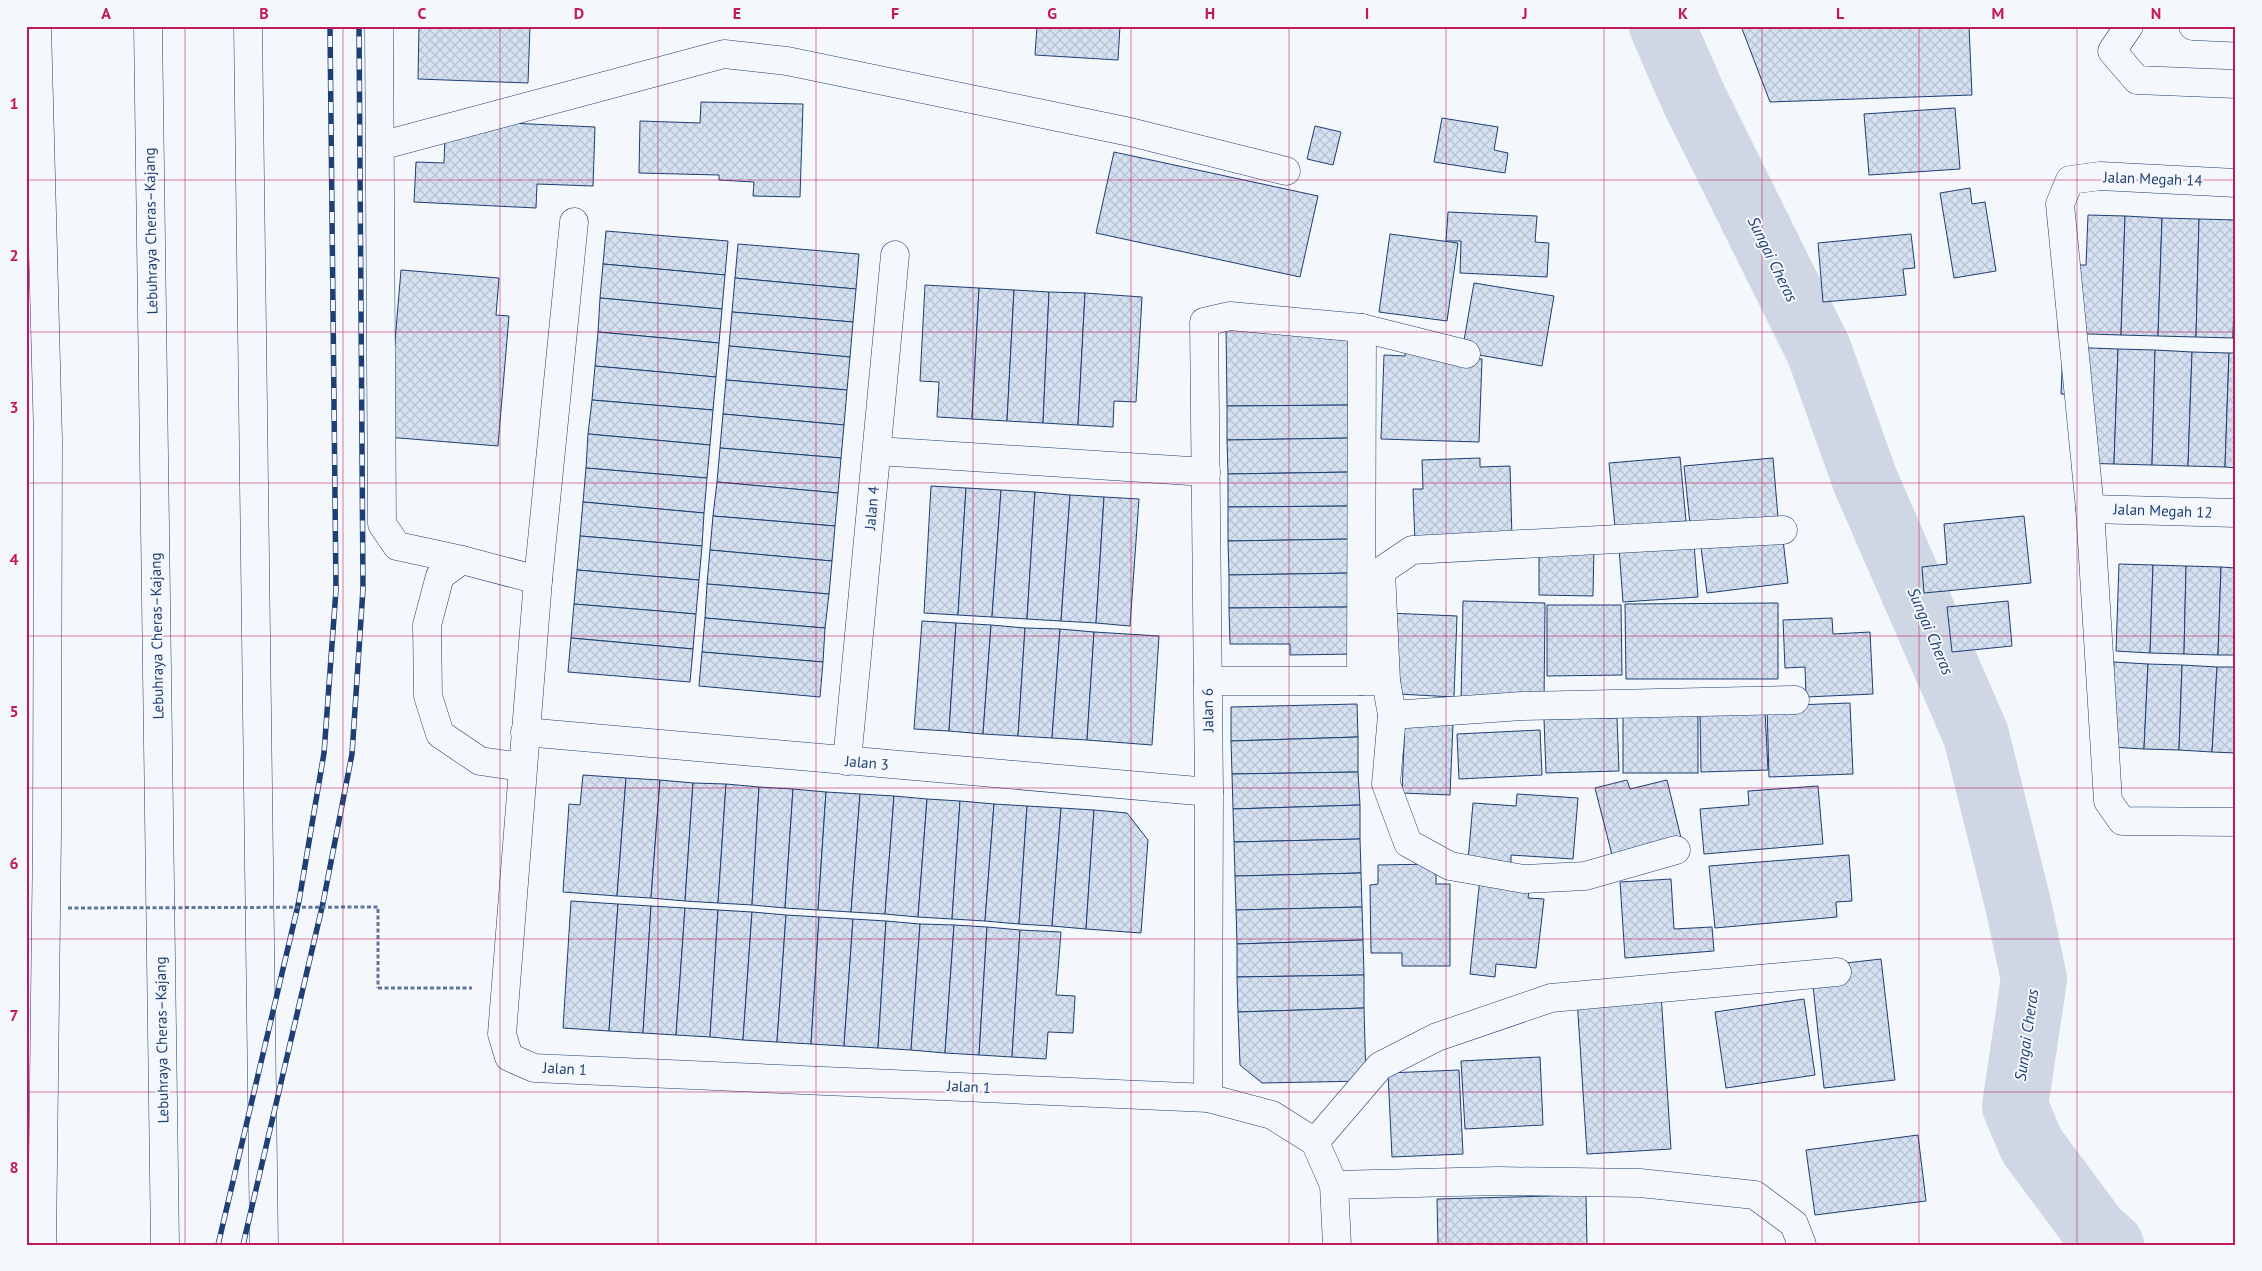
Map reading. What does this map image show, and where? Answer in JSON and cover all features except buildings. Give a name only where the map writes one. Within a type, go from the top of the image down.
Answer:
[{"type":"main road","points":[[38,26],[36,999],[42,1245]]},
{"type":"main road","name":"Lebuhraya Cheras–Kajang","points":[[148,26],[165,1245]]},
{"type":"main road","points":[[248,26],[264,1245]]},
{"type":"main road","points":[[379,26],[382,524],[397,546],[462,560],[538,580]]},
{"type":"main road","points":[[2129,26],[2112,51],[2137,80],[2236,84]]},
{"type":"main road","points":[[2193,26],[2236,28]]},
{"type":"main road","points":[[380,146],[724,54],[787,61],[1121,130],[1286,171]]},
{"type":"main road","name":"Jalan Megah 14","points":[[2090,509],[2060,204],[2070,180],[2100,176],[2236,183]]},
{"type":"main road","points":[[506,988],[538,580],[574,222]]},
{"type":"main road","name":"Jalan 4","points":[[847,761],[895,255]]},
{"type":"main road","name":"Jalan 6","points":[[1208,1098],[1209,792],[1204,322],[1230,316],[1362,328]]},
{"type":"main road","points":[[1466,354],[1362,328],[1374,681],[1392,715],[1386,784],[1408,844],[1450,866],[1524,879],[1585,876],[1676,850]]},
{"type":"main road","points":[[877,451],[1206,472]]},
{"type":"main road","points":[[2090,509],[2108,801],[2122,821],[2236,822]]},
{"type":"main road","name":"Jalan Megah 12","points":[[2090,509],[2236,514]]},
{"type":"main road","points":[[1374,681],[1381,571],[1412,550],[1783,530]]},
{"type":"main road","points":[[462,560],[440,576],[427,625],[428,696],[440,734],[480,761],[522,767]]},
{"type":"main road","points":[[1208,681],[1374,681]]},
{"type":"main road","points":[[1392,715],[1522,706],[1795,700]]},
{"type":"main road","name":"Jalan 3","points":[[525,732],[1209,792]]},
{"type":"main road","points":[[1337,1245],[1334,1185],[1315,1142],[1380,1066],[1437,1037],[1551,998],[1837,972]]},
{"type":"main road","name":"Jalan 1","points":[[506,988],[502,1034],[509,1057],[534,1068],[1208,1098],[1272,1115],[1315,1142]]},
{"type":"main road","points":[[1334,1185],[1498,1181],[1631,1183],[1755,1195],[1794,1224],[1802,1245]]},
{"type":"path","points":[[68,908],[378,907],[378,988],[506,988]]},
{"type":"waterway","name":"Sungai Cheras","points":[[1662,26],[1694,99],[1819,351],[1865,480],[1976,735],[2018,904],[2034,979],[2015,1106],[2032,1146],[2096,1232],[2111,1245]]},
{"type":"railway","points":[[218,1245],[299,901],[324,753],[336,590],[330,26]]},
{"type":"railway","points":[[243,1245],[323,903],[352,754],[363,589],[359,26]]}]
